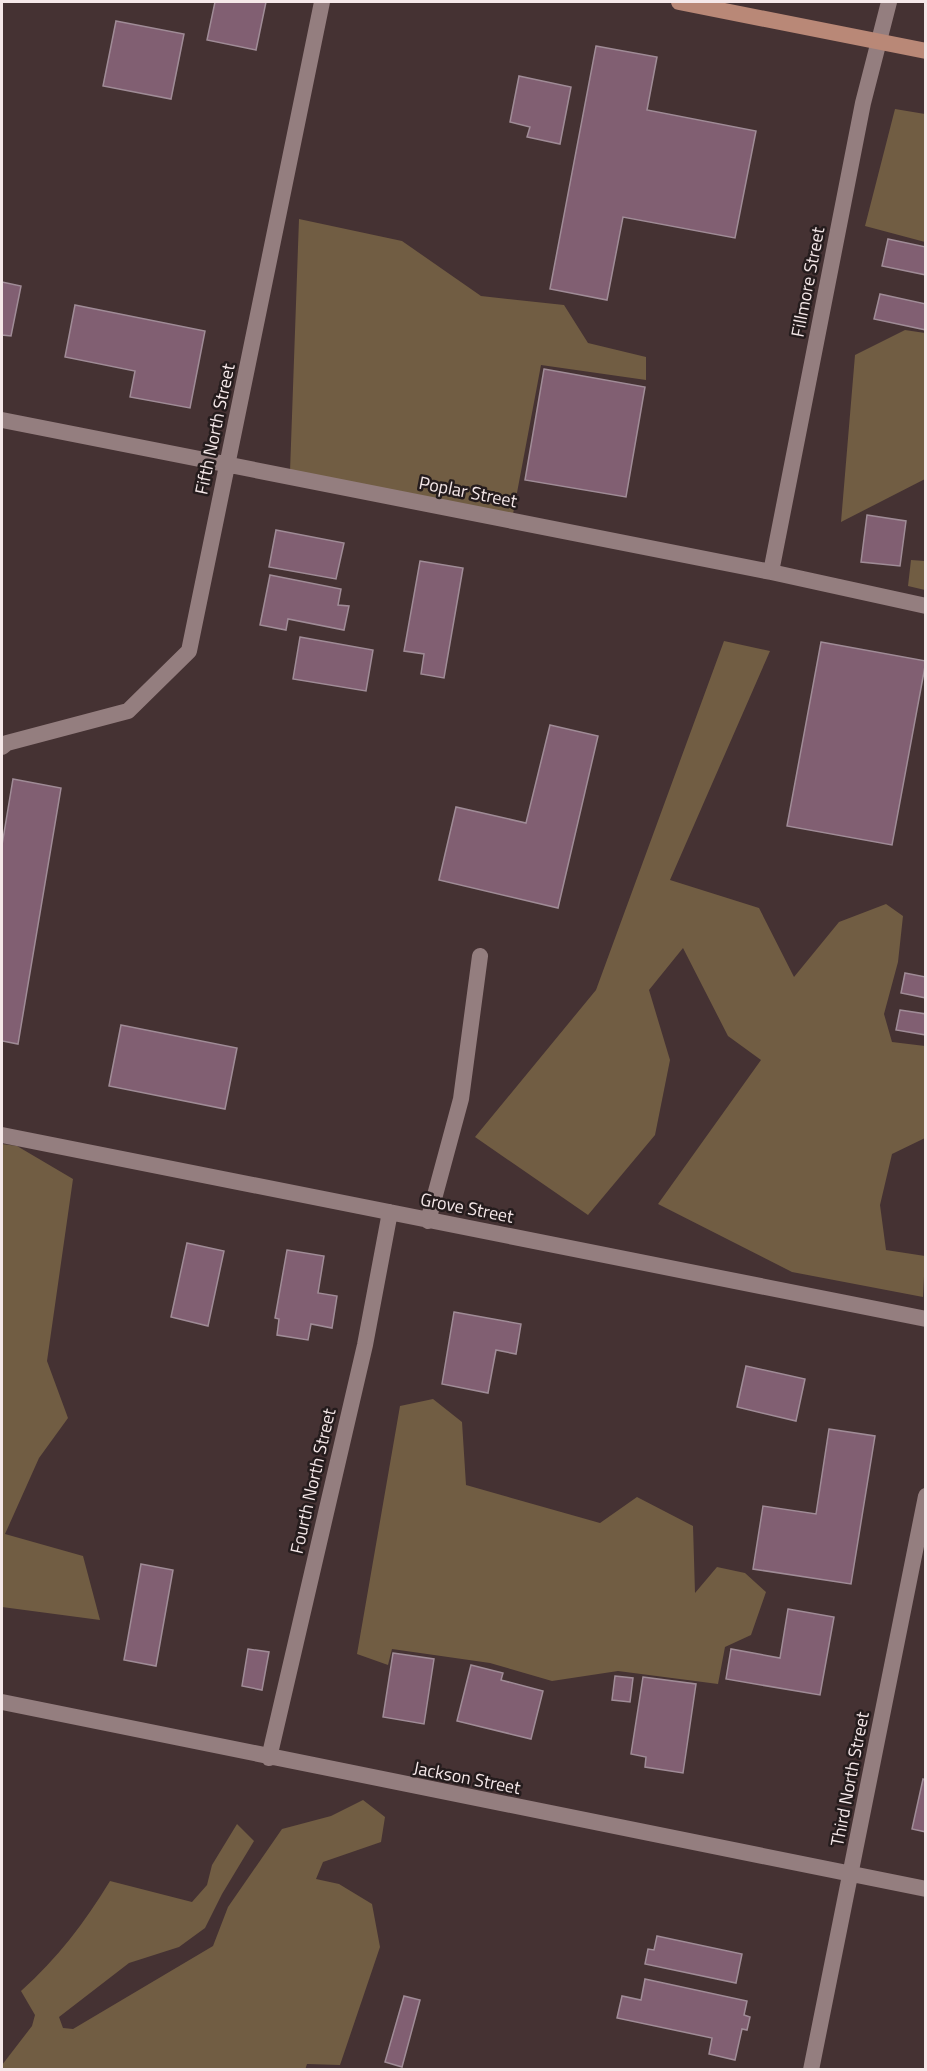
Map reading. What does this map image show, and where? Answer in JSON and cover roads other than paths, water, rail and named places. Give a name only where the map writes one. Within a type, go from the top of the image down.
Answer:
[{"type":"main road","points":[[679,2],[926,51]]},
{"type":"street","name":"Fifth North Street","points":[[2,747],[7,743],[56,728],[128,711],[189,651],[322,2]]},
{"type":"street","name":"Fillmore Street","points":[[771,572],[863,104],[889,2]]},
{"type":"street","name":"Poplar Street","points":[[2,420],[771,572],[926,606]]},
{"type":"street","points":[[428,1221],[461,1099],[480,956]]},
{"type":"street","name":"Grove Street","points":[[2,1135],[926,1319]]},
{"type":"street","name":"Fourth North Street","points":[[269,1758],[365,1345],[390,1212]]},
{"type":"street","name":"Third North Street","points":[[811,2070],[926,1496]]},
{"type":"street","name":"Jackson Street","points":[[2,1702],[269,1758],[926,1889]]}]
